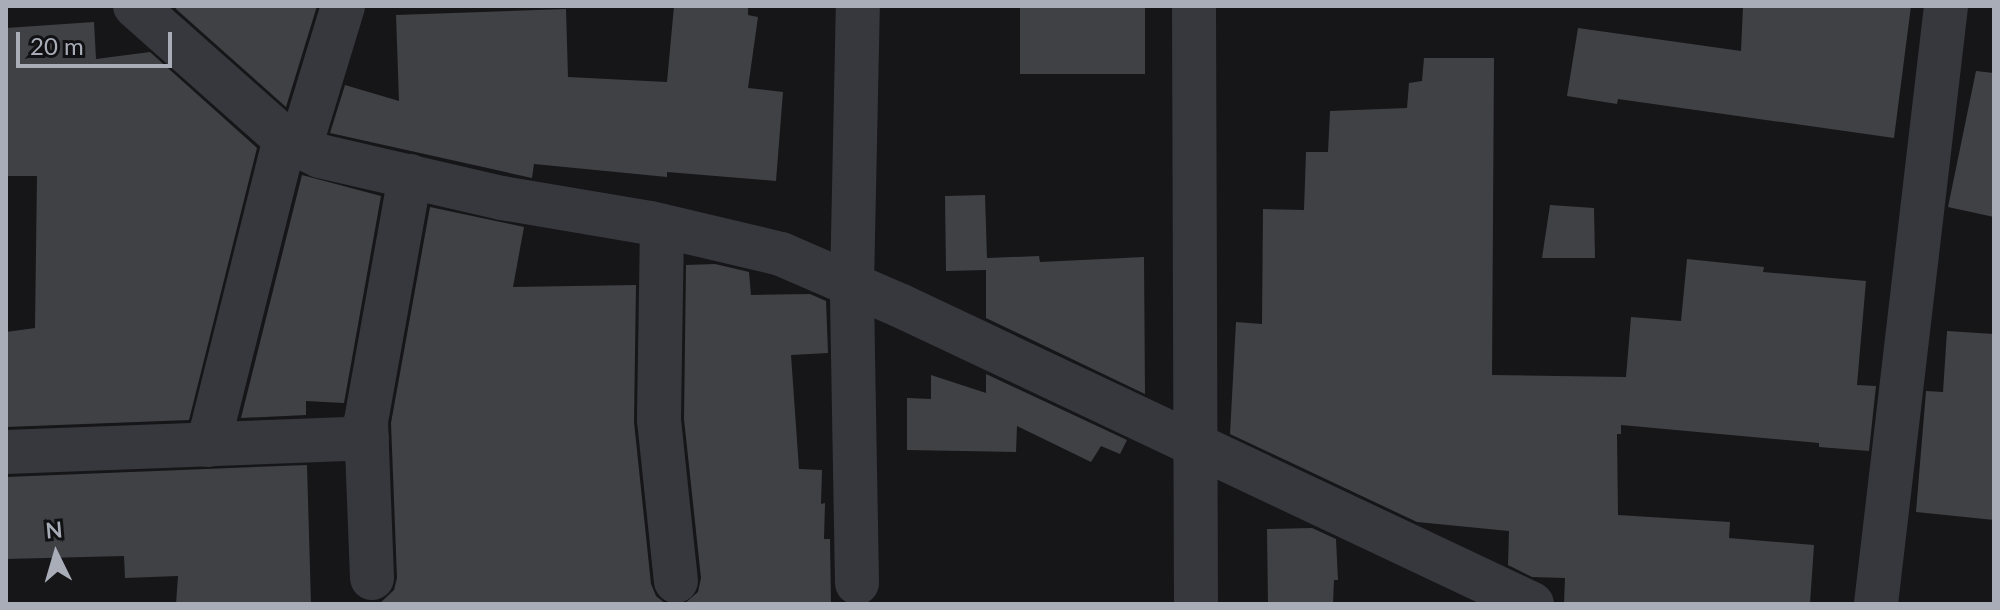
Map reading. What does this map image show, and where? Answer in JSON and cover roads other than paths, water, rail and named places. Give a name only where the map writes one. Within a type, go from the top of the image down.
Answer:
[{"type":"street","points":[[135,6],[293,143],[320,156],[502,198],[662,226],[781,254],[1198,445],[1532,604]]},
{"type":"street","points":[[208,445],[293,143],[343,6]]},
{"type":"street","points":[[857,583],[852,285],[858,6]]},
{"type":"street","points":[[1194,6],[1198,445],[1196,604]]},
{"type":"street","points":[[1876,604],[1946,6]]},
{"type":"street","points":[[372,578],[366,421],[410,176]]},
{"type":"street","points":[[662,226],[659,420],[676,581]]},
{"type":"street","points":[[6,452],[367,438]]}]
